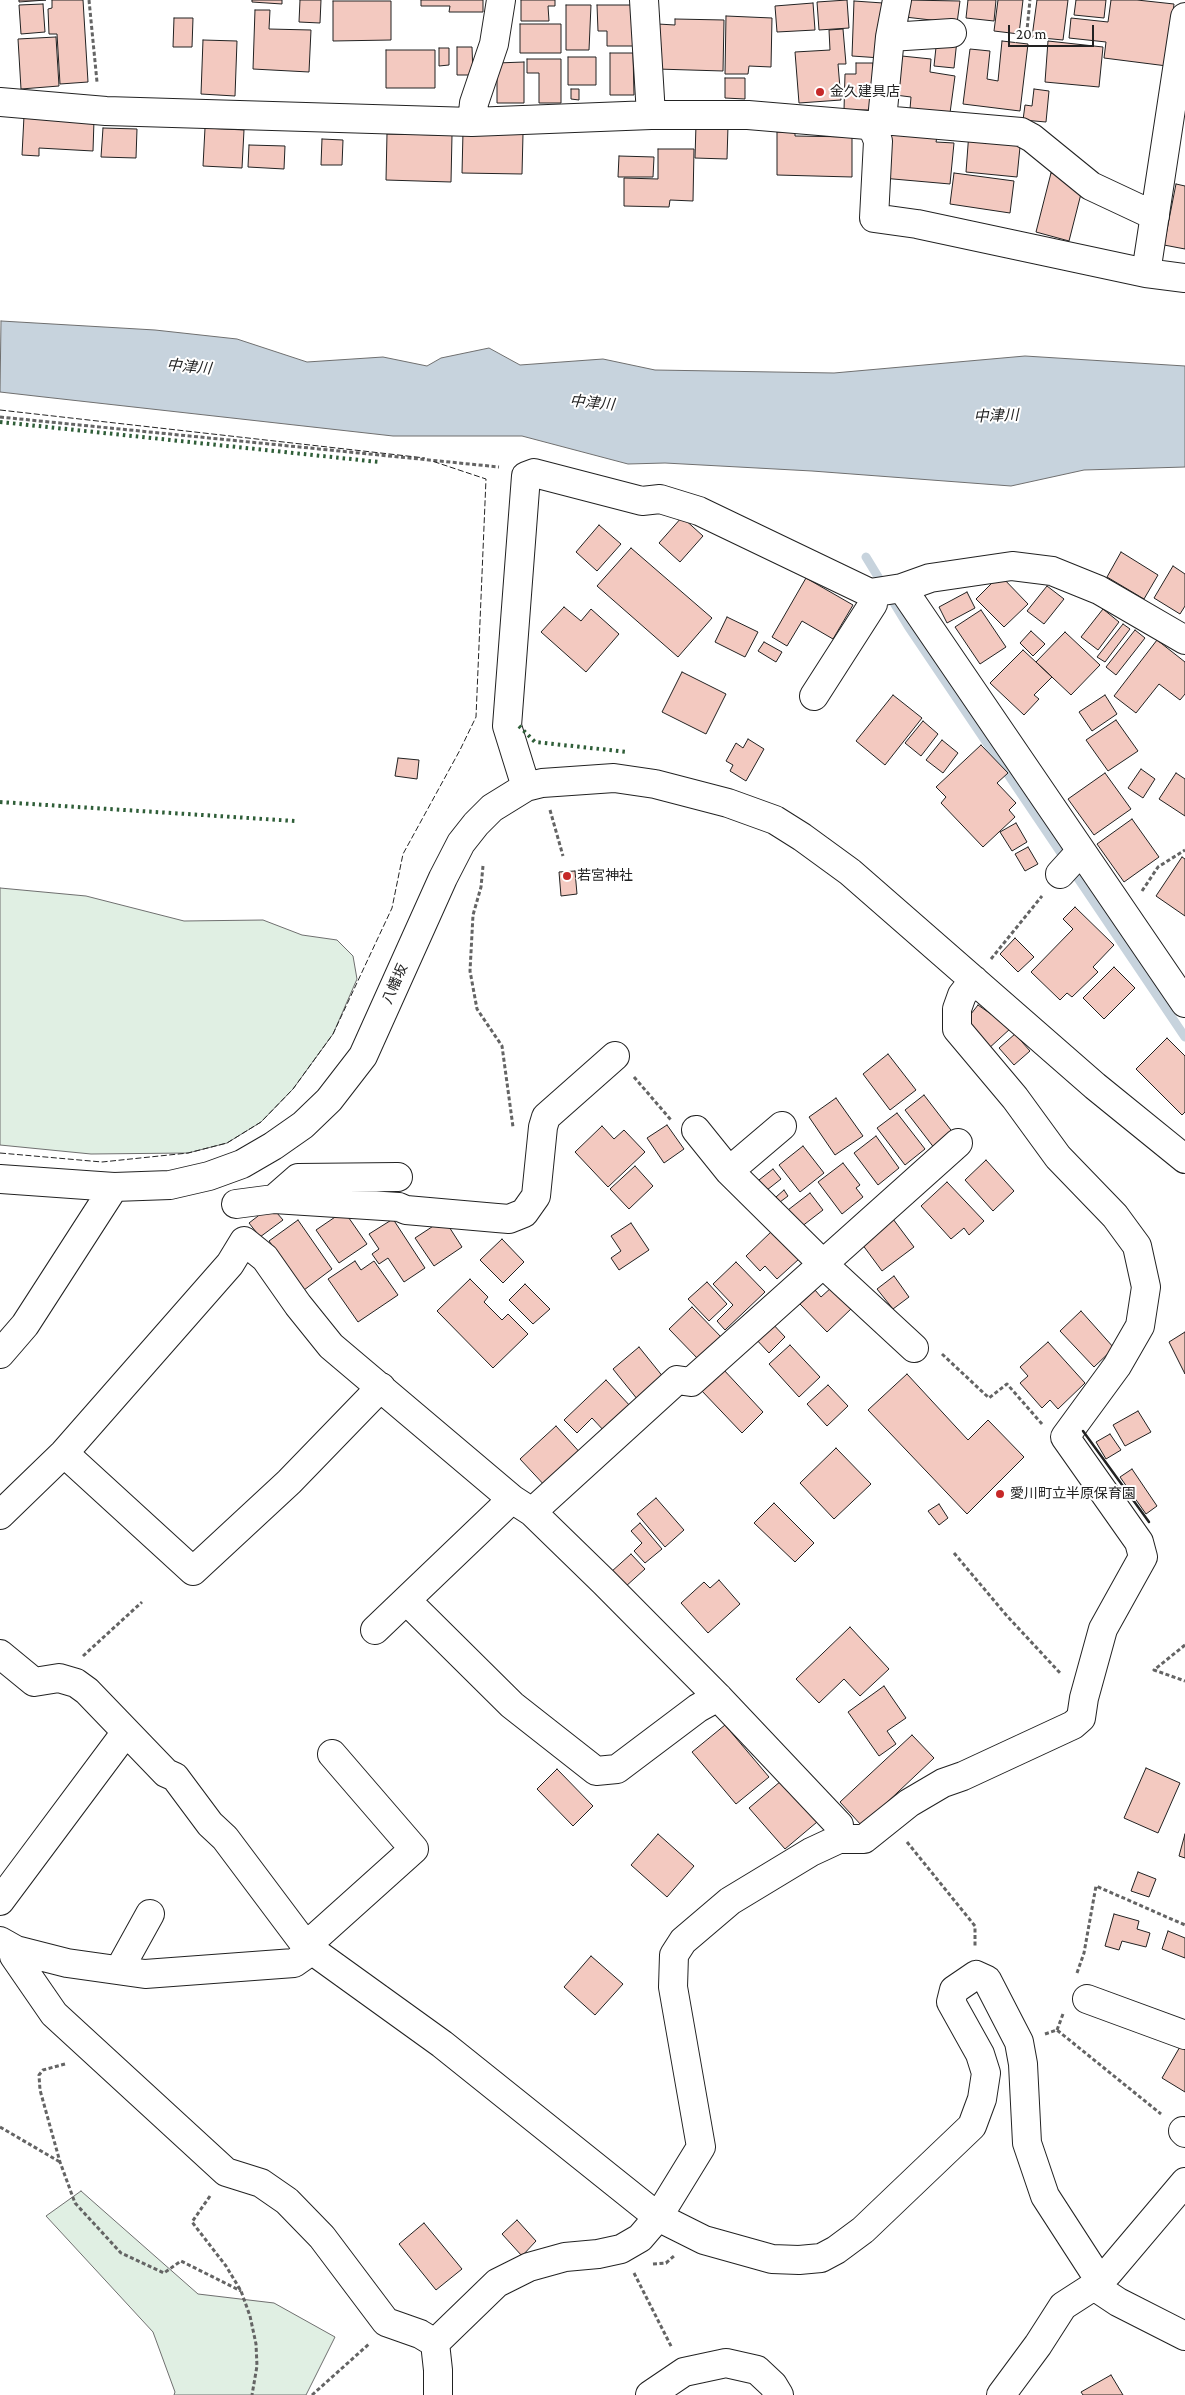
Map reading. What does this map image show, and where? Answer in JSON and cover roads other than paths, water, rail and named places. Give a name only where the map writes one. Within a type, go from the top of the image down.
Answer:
[{"type":"street","points":[[472,122],[474,103],[494,44],[501,0]]},
{"type":"street","points":[[644,0],[651,115]]},
{"type":"street","points":[[897,0],[878,125],[874,218],[917,224],[1146,273],[1185,278]]},
{"type":"street","points":[[1146,273],[1185,17]]},
{"type":"street","points":[[890,37],[952,33]]},
{"type":"street","points":[[0,102],[106,111],[472,122],[651,115],[748,116],[866,125],[1021,132],[1032,138],[1091,186],[1155,216]]},
{"type":"street","points":[[1185,640],[1100,590],[1052,571],[1012,566],[930,578],[902,588],[870,593],[699,511],[660,499],[642,501],[534,473],[526,476],[507,726],[534,785],[614,778],[656,784],[728,802],[775,820],[850,872],[1094,1086],[1185,1159]]},
{"type":"street","points":[[902,588],[1080,852],[1185,1003]]},
{"type":"street","points":[[814,696],[873,604],[870,593]]},
{"type":"street","name":"八幡坂","points":[[0,1179],[114,1187],[170,1185],[209,1176],[242,1164],[303,1125],[329,1100],[363,1056],[449,865],[461,843],[492,808],[534,785]]},
{"type":"street","points":[[1060,874],[1080,852]]},
{"type":"street","points":[[435,2343],[497,2283],[529,2267],[566,2257],[598,2254],[621,2249],[640,2238],[658,2217],[701,2146],[673,1987],[674,1954],[683,1941],[730,1901],[811,1852],[839,1839],[864,1839],[909,1803],[943,1782],[963,1776],[1073,1725],[1081,1718],[1084,1698],[1103,1629],[1144,1557],[1140,1542],[1065,1437],[1117,1366],[1140,1326],[1146,1287],[1137,1246],[1115,1216],[1058,1157],[1015,1098],[958,1029],[957,1009],[962,994],[974,980]]},
{"type":"street","points":[[236,1204],[274,1199],[399,1207],[406,1210],[497,1218],[509,1218],[524,1213],[536,1196],[543,1127],[546,1117],[615,1056]]},
{"type":"street","points":[[729,1172],[782,1126]]},
{"type":"street","points":[[696,1130],[729,1172],[822,1263],[914,1348]]},
{"type":"street","points":[[375,1630],[406,1601],[677,1380],[691,1382],[958,1143]]},
{"type":"street","points":[[242,1164],[236,1204],[244,1241],[265,1258],[298,1305],[331,1346],[522,1506],[604,1582],[718,1697],[839,1825],[839,1839]]},
{"type":"street","points":[[274,1199],[298,1178],[398,1177]]},
{"type":"street","points":[[0,1354],[25,1326],[114,1187]]},
{"type":"street","points":[[0,1515],[64,1453],[230,1264],[244,1241]]},
{"type":"street","points":[[64,1453],[193,1571],[289,1482],[381,1387]]},
{"type":"street","points":[[406,1601],[512,1705],[596,1772],[618,1769],[698,1708],[718,1697]]},
{"type":"street","points":[[0,1654],[34,1682],[59,1678],[76,1683],[87,1691],[166,1773],[175,1777],[210,1824],[225,1838],[306,1946],[442,2044],[658,2217],[704,2240],[772,2259],[799,2260],[821,2258],[836,2250],[863,2230],[972,2126],[982,2099],[986,2073],[980,2054],[950,2002],[954,1990],[976,1975],[987,1980],[1019,2042],[1024,2064],[1027,2143],[1045,2196],[1097,2283],[1118,2302],[1185,2336]]},
{"type":"street","points":[[0,1901],[126,1732]]},
{"type":"street","points":[[8,1946],[67,1963],[145,1974],[294,1963],[304,1956],[306,1946],[414,1848],[332,1754]]},
{"type":"street","points":[[119,1970],[150,1914]]},
{"type":"street","points":[[8,1946],[54,2014],[69,2028],[226,2172],[261,2183],[287,2201],[322,2237],[386,2322],[420,2334],[435,2343]]},
{"type":"street","points":[[1081,1989],[1185,2035]]},
{"type":"street","points":[[1001,2395],[1038,2345],[1063,2306],[1097,2283],[1185,2182]]},
{"type":"street","points":[[435,2343],[438,2395]]},
{"type":"street","points":[[650,2395],[684,2372],[726,2362],[757,2370],[773,2385],[779,2395]]},
{"type":"water","name":"中津川","points":[[1,321],[155,330],[237,339],[307,362],[383,357],[427,366],[441,358],[489,348],[520,365],[603,359],[655,370],[834,373],[1025,356],[1185,366],[1185,467],[1084,470],[1011,486],[812,471],[665,463],[628,464],[522,436],[393,436],[0,392]]},
{"type":"waterway","points":[[866,557],[908,626],[1185,1037]]},
{"type":"place","name":"金久建具店","points":[[820,92]]},
{"type":"place","name":"若宮神社","points":[[567,876]]},
{"type":"place","name":"愛川町立半原保育園","points":[[1000,1494]]}]
